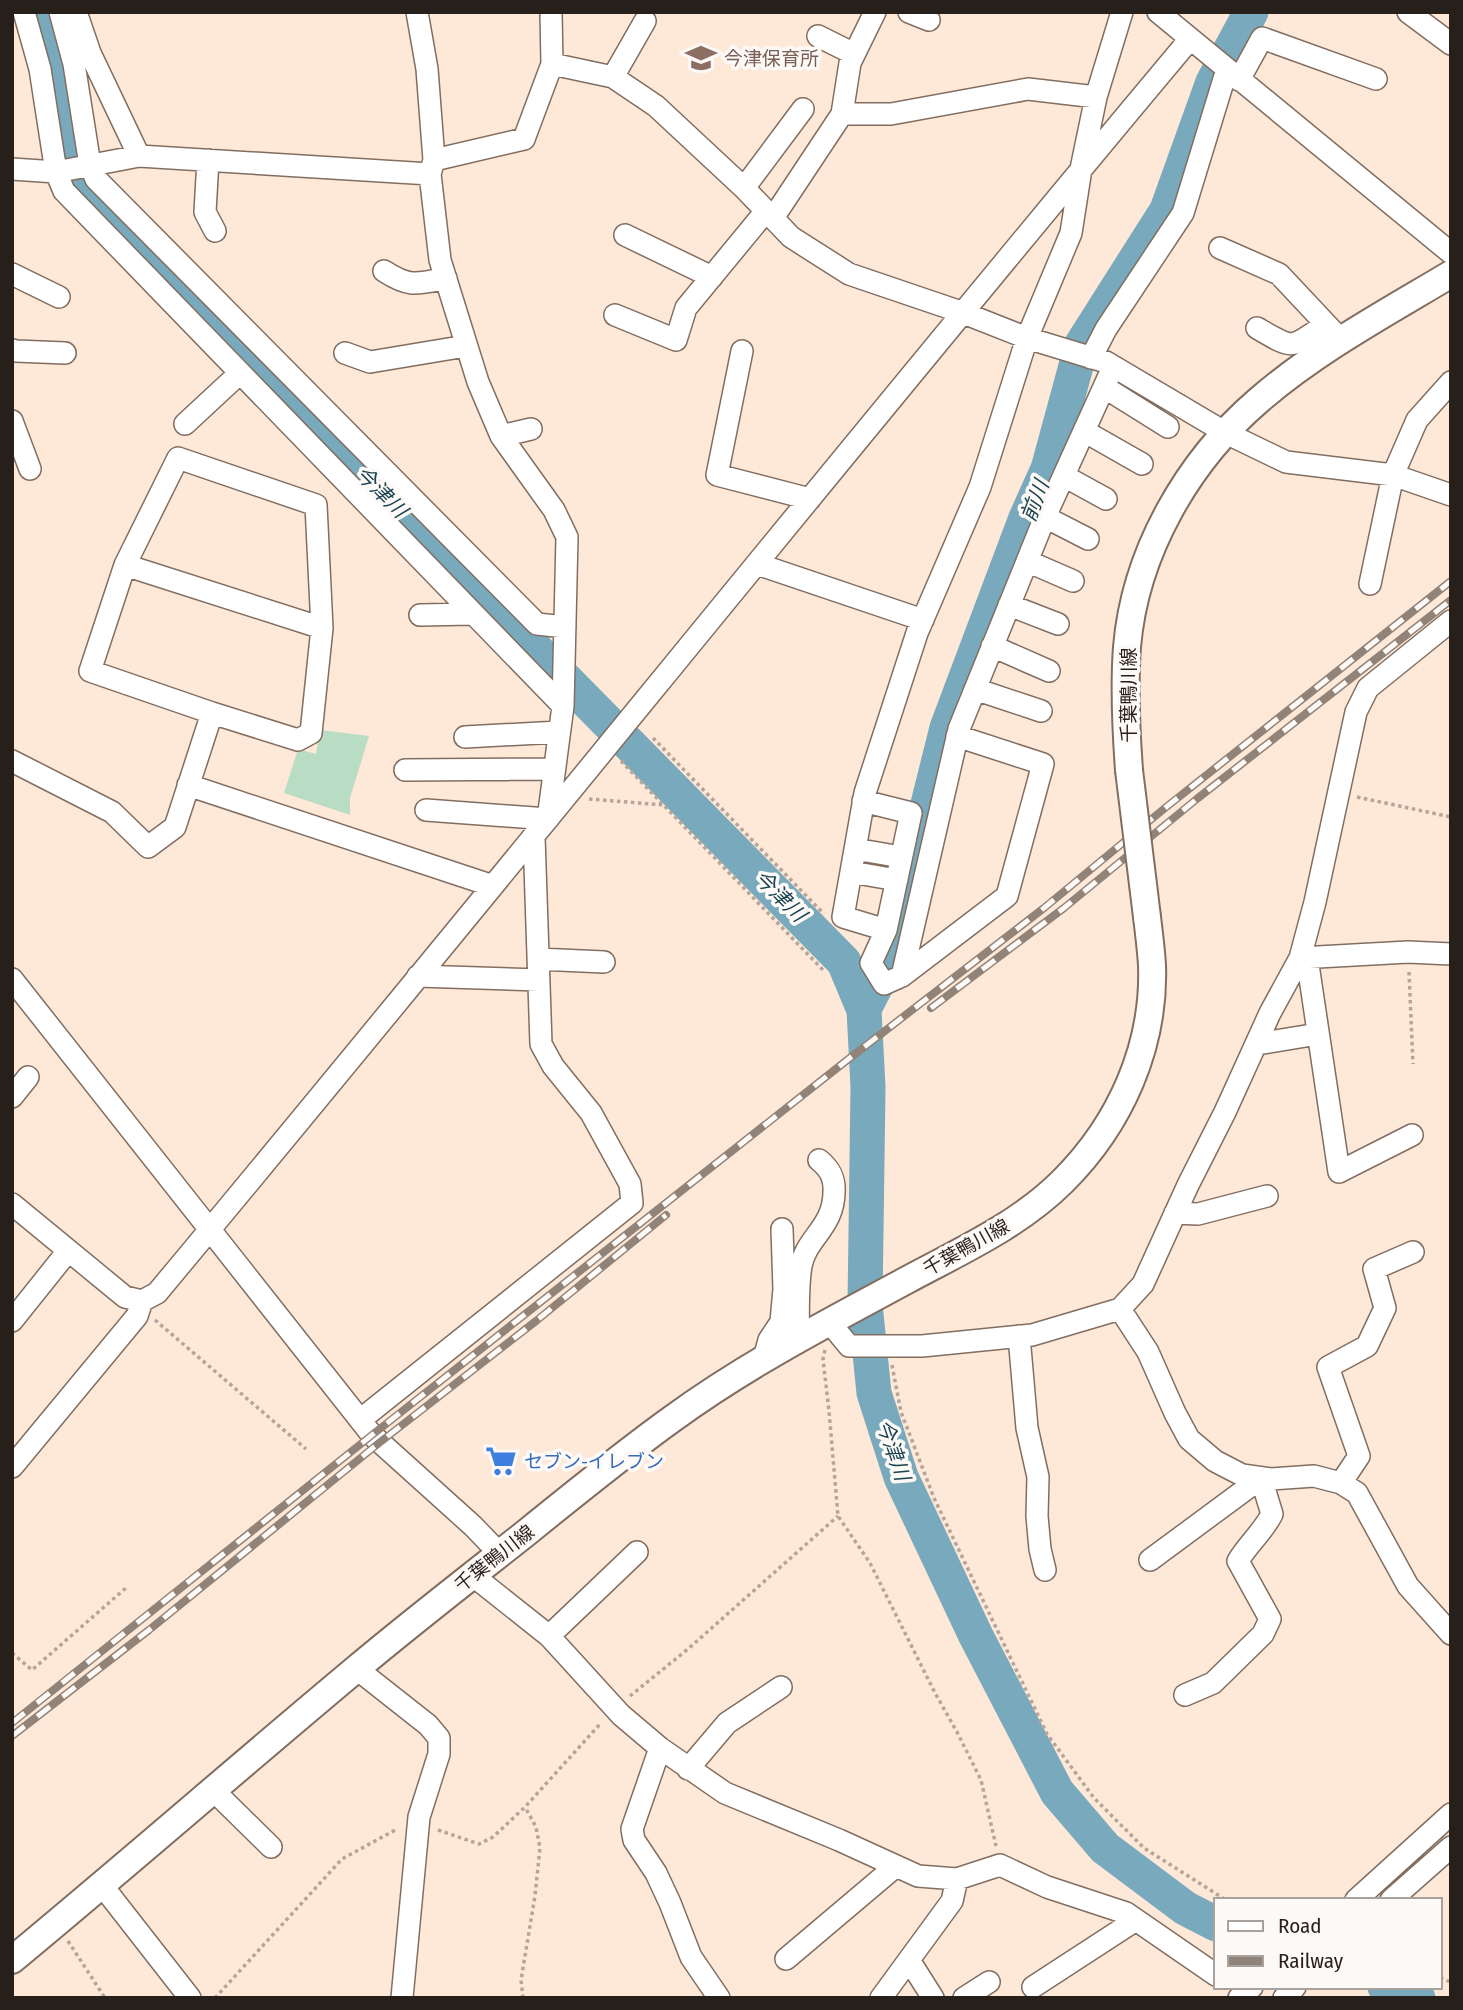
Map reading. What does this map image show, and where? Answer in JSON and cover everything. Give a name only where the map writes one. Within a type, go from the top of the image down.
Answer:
[{"type":"main road","name":"千葉鴨川線","points":[[12,1960],[471,1574],[673,1418],[798,1338],[974,1245],[1031,1210],[1064,1181],[1110,1122],[1129,1086],[1143,1050],[1150,1008],[1152,966],[1129,770],[1126,658],[1139,584],[1165,521],[1186,481],[1206,453],[1333,332],[1451,274]]},
{"type":"street","points":[[24,12],[40,69],[56,172],[64,191],[563,706]]},
{"type":"street","points":[[60,12],[74,64],[90,165],[96,179],[537,624],[565,627]]},
{"type":"street","points":[[76,12],[90,52],[139,156]]},
{"type":"street","points":[[417,12],[427,69],[440,260],[478,382],[501,436],[554,510],[567,537],[563,706],[548,819]]},
{"type":"street","points":[[12,169],[56,172],[139,156],[432,167],[524,139],[552,64],[551,12]]},
{"type":"street","points":[[615,316],[676,340],[686,308],[712,276],[770,215],[842,114],[850,63],[875,12]]},
{"type":"street","points":[[886,930],[843,917],[863,802],[923,620],[980,486],[1027,338],[1071,233],[1096,97],[1122,12]]},
{"type":"street","points":[[1158,12],[1451,253]]},
{"type":"street","points":[[1408,12],[1451,44]]},
{"type":"street","points":[[613,77],[645,21]]},
{"type":"street","points":[[818,36],[854,54]]},
{"type":"street","points":[[1091,358],[1106,329],[1183,213],[1233,75],[1262,38],[1376,79]]},
{"type":"street","points":[[12,1467],[136,1316],[142,1301],[157,1293],[1189,39]]},
{"type":"street","points":[[552,64],[613,77],[656,106],[744,188],[791,237],[849,274],[1113,366],[1226,433],[1286,462],[1393,475],[1451,495]]},
{"type":"street","points":[[842,114],[891,114],[1027,89],[1096,97]]},
{"type":"street","points":[[744,188],[803,109]]},
{"type":"street","points":[[208,160],[205,212],[215,231]]},
{"type":"street","points":[[625,234],[712,276]]},
{"type":"street","points":[[1220,248],[1279,274],[1333,332],[1297,345],[1283,343],[1256,328]]},
{"type":"street","points":[[384,271],[394,278],[414,285],[446,278]]},
{"type":"street","points":[[12,274],[59,297]]},
{"type":"street","points":[[345,353],[370,362],[467,346]]},
{"type":"street","points":[[12,349],[65,353]]},
{"type":"street","points":[[741,351],[717,475],[810,499]]},
{"type":"street","points":[[902,976],[957,736],[1045,517],[1113,366]]},
{"type":"street","points":[[185,424],[240,373]]},
{"type":"street","points":[[1370,584],[1393,475],[1417,419],[1451,382]]},
{"type":"street","points":[[1104,387],[1168,427]]},
{"type":"street","points":[[12,421],[30,469]]},
{"type":"street","points":[[501,436],[531,429]]},
{"type":"street","points":[[1084,431],[1142,464]]},
{"type":"street","points":[[178,458],[316,505],[323,628],[311,733],[298,740],[90,671],[125,565],[178,458]]},
{"type":"street","points":[[1064,475],[1106,499]]},
{"type":"street","points":[[1045,517],[1088,539]]},
{"type":"street","points":[[1027,561],[1073,581]]},
{"type":"street","points":[[757,564],[923,620]]},
{"type":"street","points":[[125,565],[323,628]]},
{"type":"street","points":[[1009,605],[1058,624]]},
{"type":"street","points":[[420,615],[472,614]]},
{"type":"street","points":[[830,1323],[849,1346],[922,1346],[1032,1335],[1120,1309],[1143,1284],[1270,1013],[1303,958],[1356,712],[1368,688],[1451,621]]},
{"type":"street","points":[[992,646],[1049,671]]},
{"type":"street","points":[[975,689],[1041,711]]},
{"type":"street","points":[[12,761],[112,812],[148,847],[175,827],[212,713]]},
{"type":"street","points":[[465,737],[558,732]]},
{"type":"street","points":[[863,802],[911,813],[886,930],[872,963],[884,984],[902,976],[1007,896],[1043,764],[957,736]]},
{"type":"street","points":[[405,770],[554,769]]},
{"type":"street","points":[[188,785],[493,886]]},
{"type":"street","points":[[426,810],[548,819]]},
{"type":"street","points":[[360,1420],[632,1203],[630,1184],[591,1113],[554,1066],[541,1044],[534,837]]},
{"type":"street","points":[[855,849],[901,857]]},
{"type":"street","points":[[851,872],[897,880]]},
{"type":"street","points":[[1303,958],[1408,952],[1451,954]]},
{"type":"street","points":[[1303,958],[1318,1034],[1339,1172],[1412,1135]]},
{"type":"street","points":[[418,976],[604,962]]},
{"type":"street","points":[[12,979],[379,1443],[499,1553]]},
{"type":"street","points":[[1256,1044],[1318,1034]]},
{"type":"street","points":[[12,1097],[28,1077]]},
{"type":"street","points":[[798,1338],[801,1264],[834,1206],[835,1181],[828,1167],[818,1160]]},
{"type":"street","points":[[1175,1213],[1198,1214],[1267,1196]]},
{"type":"street","points":[[12,1204],[125,1297],[142,1301]]},
{"type":"street","points":[[764,1358],[769,1340],[781,1322],[782,1229]]},
{"type":"street","points":[[12,1321],[68,1251]]},
{"type":"street","points":[[1341,1483],[1359,1456],[1328,1367],[1367,1346],[1385,1308],[1374,1269],[1413,1252]]},
{"type":"street","points":[[1120,1309],[1148,1352],[1189,1439],[1215,1461],[1242,1475],[1271,1479],[1314,1476],[1341,1483],[1357,1493],[1408,1586],[1451,1634]]},
{"type":"street","points":[[1019,1336],[1027,1428],[1038,1477],[1037,1516],[1045,1570]]},
{"type":"street","points":[[1150,1560],[1261,1478]]},
{"type":"street","points":[[1185,1695],[1213,1683],[1263,1634],[1270,1619],[1238,1561],[1245,1548],[1259,1536],[1272,1514],[1261,1478]]},
{"type":"street","points":[[549,1636],[637,1552]]},
{"type":"street","points":[[471,1574],[549,1636],[614,1709],[660,1748],[725,1793],[918,1876],[957,1879],[1000,1865],[1047,1887],[1126,1913],[1214,1974]]},
{"type":"street","points":[[356,1669],[428,1725],[439,1738],[439,1754],[419,1817],[402,1993]]},
{"type":"street","points":[[688,1769],[727,1723],[781,1687]]},
{"type":"street","points":[[660,1748],[632,1829],[634,1840],[656,1873],[691,1957],[719,1998]]},
{"type":"street","points":[[213,1790],[271,1847]]},
{"type":"street","points":[[1358,1898],[1451,1814]]},
{"type":"street","points":[[1393,1898],[1451,1847]]},
{"type":"street","points":[[786,1959],[896,1866]]},
{"type":"street","points":[[881,1998],[952,1901],[957,1879]]},
{"type":"street","points":[[101,1884],[190,1998]]},
{"type":"street","points":[[1033,1987],[1136,1920]]},
{"type":"street","points":[[909,1960],[933,1998]]},
{"type":"street","points":[[964,1998],[989,1982]]},
{"type":"path","points":[[653,738],[824,914]]},
{"type":"path","points":[[607,748],[824,971]]},
{"type":"path","points":[[1339,793],[1451,817]]},
{"type":"path","points":[[566,798],[664,805]]},
{"type":"path","points":[[1408,952],[1413,1063]]},
{"type":"path","points":[[142,1301],[150,1315],[306,1449]]},
{"type":"path","points":[[830,1323],[823,1359],[838,1517],[870,1563],[981,1780],[1000,1865]]},
{"type":"path","points":[[888,1346],[901,1412],[934,1498],[1047,1734],[1094,1798],[1144,1848],[1223,1898]]},
{"type":"path","points":[[215,1998],[342,1859],[393,1830],[419,1824],[479,1844],[494,1837],[614,1709],[688,1649],[838,1517]]},
{"type":"path","points":[[12,1653],[32,1670],[127,1587]]},
{"type":"path","points":[[523,1998],[520,1980],[535,1896],[540,1848],[536,1827],[525,1807]]},
{"type":"path","points":[[57,1923],[105,1998]]},
{"type":"green space","points":[[320,730],[369,736],[350,798],[350,815],[284,793],[298,749],[316,754]]},
{"type":"waterway","name":"今津川","points":[[41,12],[72,179],[844,962],[864,1010],[868,1087],[865,1304],[874,1393],[901,1477],[976,1636],[1057,1792],[1105,1848],[1185,1908],[1214,1923]]},
{"type":"waterway","name":"前川","points":[[865,1007],[889,960],[947,728],[1026,518],[1048,469],[1082,344],[1167,210],[1213,82],[1251,12]]},
{"type":"waterway","name":"今津川","points":[[1391,1989],[1418,1998]]},
{"type":"railway","points":[[12,1723],[372,1435],[1044,908],[1165,808],[1451,581]]},
{"type":"railway","points":[[931,1008],[1064,908],[1198,798],[1451,600]]},
{"type":"railway","points":[[12,1736],[149,1630],[666,1215]]},
{"type":"place","name":"今津保育所","points":[[701,58]]},
{"type":"place","name":"セブン-イレブン","points":[[501,1461]]}]
